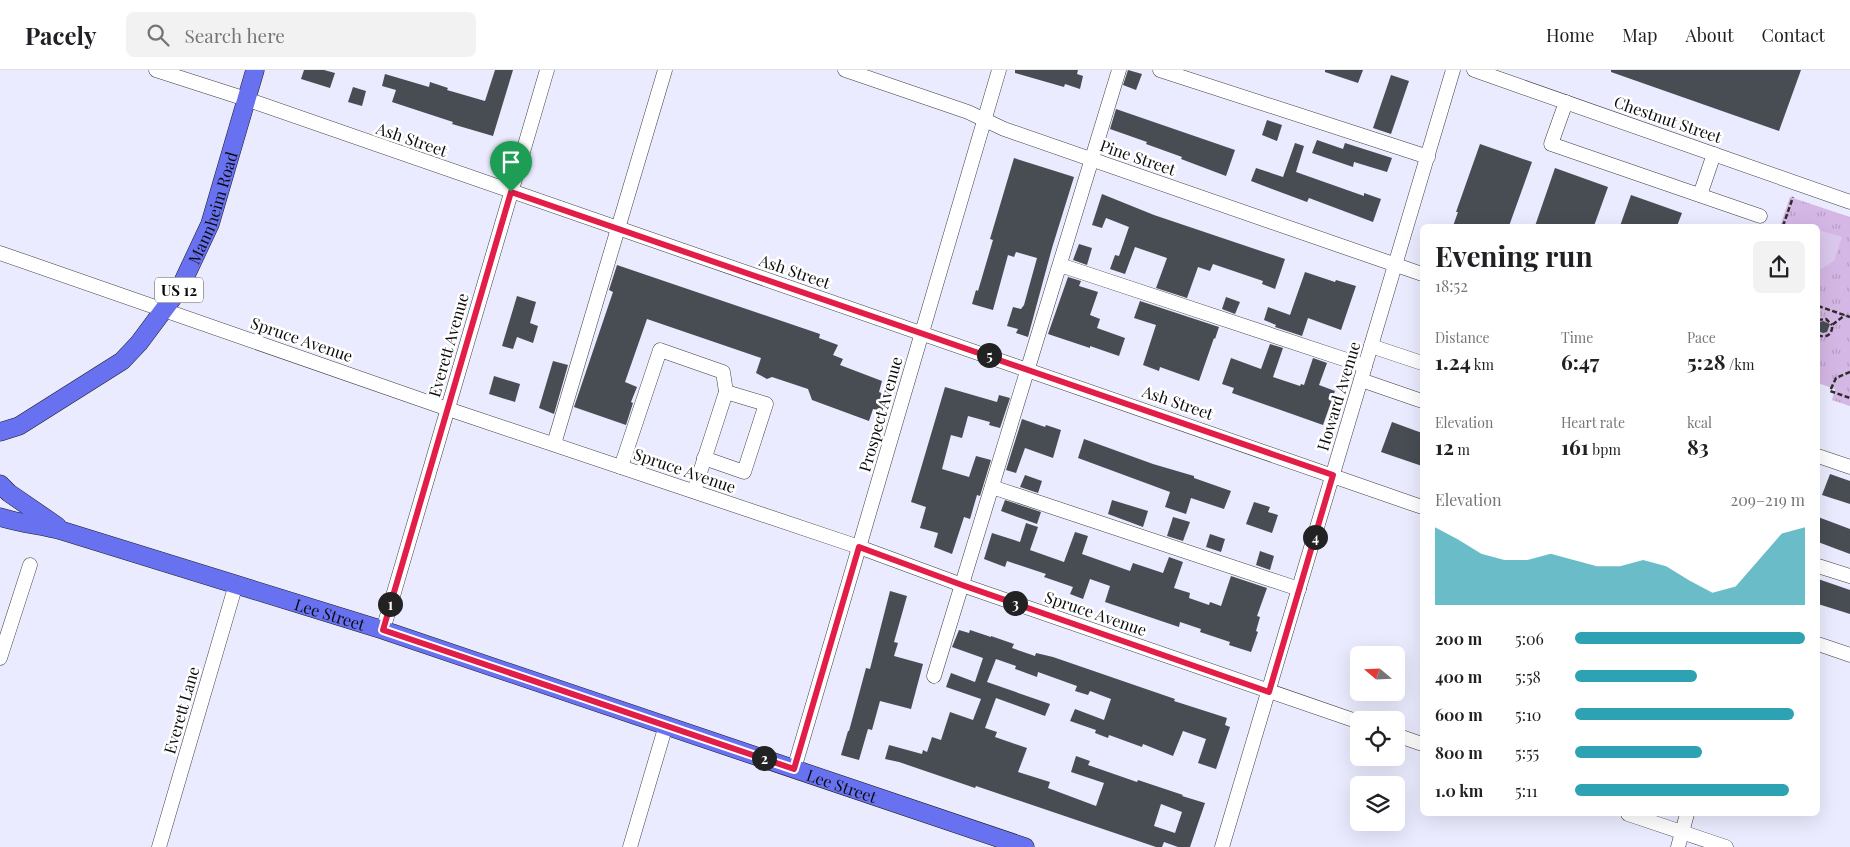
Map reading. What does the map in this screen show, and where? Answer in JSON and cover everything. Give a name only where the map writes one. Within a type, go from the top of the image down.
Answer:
[{"type":"main road","name":"Mannheim Road","points":[[0,432],[20,426],[122,362],[180,288],[210,224],[255,70]]},
{"type":"main road","points":[[0,484],[8,493],[64,531]]},
{"type":"main road","points":[[0,512],[17,523]]},
{"type":"main road","name":"Lee Street","points":[[0,517],[17,523],[43,525],[64,531],[383,630],[1025,847]]},
{"type":"street","name":"Ash Street","points":[[156,70],[246,99],[511,192],[922,332],[1420,506]]},
{"type":"street","name":"Everett Avenue","points":[[383,630],[547,70]]},
{"type":"street","points":[[554,444],[665,70]]},
{"type":"street","name":"Pine Street","points":[[845,70],[968,112],[1004,129],[1091,160],[1420,273]]},
{"type":"street","name":"Prospect Avenue","points":[[794,769],[999,70]]},
{"type":"street","points":[[934,676],[1119,70]]},
{"type":"street","points":[[1160,70],[1428,157]]},
{"type":"street","name":"Howard Avenue","points":[[1222,847],[1454,70]]},
{"type":"street","name":"Chestnut Street","points":[[1474,70],[1850,202]]},
{"type":"street","points":[[1566,102],[1551,144],[1760,216]]},
{"type":"street","points":[[1700,196],[1714,154]]},
{"type":"street","name":"Spruce Avenue","points":[[0,253],[448,409],[859,547],[962,585],[1350,719]]},
{"type":"street","points":[[1060,265],[1365,366]]},
{"type":"street","points":[[1372,346],[1420,362]]},
{"type":"street","points":[[621,467],[660,350],[723,372],[726,392],[694,491]]},
{"type":"street","points":[[1361,380],[1420,400]]},
{"type":"street","points":[[704,458],[744,472],[766,404],[726,392]]},
{"type":"street","points":[[1820,457],[1850,467]]},
{"type":"street","points":[[992,487],[1299,589]]},
{"type":"street","points":[[0,658],[30,565]]},
{"type":"street","points":[[1820,567],[1850,576]]},
{"type":"street","name":"Everett Lane","points":[[159,847],[236,584]]},
{"type":"street","points":[[1820,645],[1850,655]]},
{"type":"street","points":[[630,847],[666,726]]},
{"type":"street","points":[[1405,738],[1420,743]]},
{"type":"street","points":[[1634,816],[1726,847]]},
{"type":"street","points":[[1678,847],[1687,816]]},
{"type":"path","points":[[1784,224],[1793,196]]},
{"type":"path","points":[[1820,307],[1850,317]]},
{"type":"path","points":[[1820,335],[1828,335],[1832,325],[1845,315]]},
{"type":"path","points":[[1820,320],[1826,319],[1832,325]]},
{"type":"path","points":[[1850,372],[1836,378],[1830,391],[1850,398]]},
{"type":"green space","points":[[1790,197],[1850,217],[1850,406],[1832,400],[1835,389],[1820,384],[1820,224],[1781,224]]},
{"type":"shaded area","points":[[1820,231],[1842,237],[1834,261],[1820,270]]},
{"type":"building","points":[[304,70],[324,70],[335,73],[330,88],[301,79]]},
{"type":"building","points":[[495,70],[513,70],[493,136],[452,124],[453,122],[392,102],[396,90],[382,86],[385,74],[429,87],[430,82],[448,88],[447,90],[485,101]]},
{"type":"building","points":[[1015,70],[1078,70],[1077,74],[1083,76],[1080,89],[1065,84],[1064,87],[1015,73]]},
{"type":"building","points":[[1128,70],[1142,74],[1136,90],[1123,85]]},
{"type":"building","points":[[1325,70],[1363,70],[1358,83],[1325,72]]},
{"type":"building","points":[[1611,70],[1801,70],[1779,131],[1611,72]]},
{"type":"building","points":[[1391,75],[1409,81],[1391,134],[1373,128]]},
{"type":"building","points":[[353,87],[366,91],[362,106],[348,102]]},
{"type":"building","points":[[1116,109],[1235,150],[1226,176],[1146,144],[1147,142],[1110,129]]},
{"type":"building","points":[[1267,120],[1282,125],[1277,141],[1262,135]]},
{"type":"building","points":[[1317,140],[1343,149],[1345,143],[1392,158],[1387,172],[1354,162],[1353,167],[1312,153]]},
{"type":"building","points":[[1295,143],[1304,146],[1296,172],[1364,196],[1364,193],[1381,199],[1373,222],[1309,198],[1307,202],[1251,181],[1256,168],[1283,177]]},
{"type":"building","points":[[1480,144],[1532,162],[1510,224],[1454,224],[1458,212],[1456,212]]},
{"type":"building","points":[[1014,158],[1074,177],[1052,248],[1028,337],[1016,333],[1018,329],[1007,326],[1013,307],[1021,309],[1024,305],[1037,258],[1016,252],[1014,257],[1008,255],[993,310],[972,304],[976,290],[978,291],[993,240],[990,239]]},
{"type":"building","points":[[1555,168],[1608,187],[1595,224],[1536,224]]},
{"type":"building","points":[[1102,194],[1154,215],[1285,259],[1275,289],[1262,284],[1263,281],[1213,264],[1210,271],[1198,267],[1187,298],[1156,288],[1167,258],[1135,247],[1125,274],[1110,269],[1115,255],[1119,256],[1129,227],[1106,218],[1102,228],[1092,225]]},
{"type":"building","points":[[1631,195],[1682,213],[1678,224],[1621,224]]},
{"type":"building","points":[[1079,244],[1092,248],[1087,265],[1073,260]]},
{"type":"building","points":[[617,265],[820,334],[819,338],[838,345],[833,355],[843,359],[840,365],[882,381],[879,392],[888,396],[882,412],[873,409],[869,421],[812,400],[808,389],[772,377],[767,379],[756,373],[761,358],[647,319],[625,382],[637,387],[631,402],[633,403],[626,425],[574,407],[613,292],[609,290]]},
{"type":"building","points":[[1305,272],[1335,282],[1336,280],[1356,286],[1341,330],[1308,318],[1302,336],[1275,327],[1276,325],[1264,320],[1268,307],[1290,315]]},
{"type":"building","points":[[1068,277],[1081,281],[1079,286],[1098,292],[1090,315],[1100,319],[1097,328],[1125,338],[1119,356],[1048,334]]},
{"type":"building","points":[[517,296],[536,302],[530,323],[538,326],[533,343],[517,337],[513,349],[502,346]]},
{"type":"building","points":[[1226,297],[1240,302],[1235,314],[1222,309]]},
{"type":"building","points":[[1140,301],[1219,327],[1199,381],[1160,367],[1159,371],[1143,365],[1156,325],[1134,318]]},
{"type":"building","points":[[1823,321],[1830,324],[1827,332],[1820,332],[1820,322]]},
{"type":"building","points":[[1270,344],[1283,348],[1273,377],[1300,386],[1301,384],[1304,385],[1313,358],[1327,363],[1319,385],[1335,391],[1323,425],[1232,393],[1234,388],[1222,384],[1231,358],[1261,369]]},
{"type":"building","points":[[553,361],[568,365],[554,414],[539,408]]},
{"type":"building","points":[[494,376],[520,384],[515,402],[489,394]]},
{"type":"building","points":[[945,387],[997,402],[999,395],[1010,398],[1000,428],[989,425],[990,422],[968,416],[962,438],[951,435],[942,469],[969,477],[976,456],[991,460],[980,496],[977,495],[970,519],[964,517],[952,554],[934,547],[938,533],[920,528],[926,507],[911,502]]},
{"type":"building","points":[[1022,419],[1061,430],[1053,458],[1025,448],[1016,473],[1006,470]]},
{"type":"building","points":[[1392,422],[1420,432],[1420,465],[1381,452]]},
{"type":"building","points":[[1084,439],[1153,464],[1194,476],[1194,478],[1231,491],[1224,509],[1191,498],[1186,514],[1165,507],[1170,492],[1078,458]]},
{"type":"building","points":[[1830,474],[1850,481],[1850,504],[1822,495]]},
{"type":"building","points":[[1025,475],[1042,481],[1038,493],[1020,487]]},
{"type":"building","points":[[1005,500],[1041,512],[1037,524],[1001,511]]},
{"type":"building","points":[[1112,500],[1148,511],[1143,527],[1108,514]]},
{"type":"building","points":[[1254,502],[1270,507],[1268,512],[1278,515],[1272,533],[1246,524]]},
{"type":"building","points":[[1173,517],[1190,522],[1183,541],[1167,536]]},
{"type":"building","points":[[1820,518],[1850,529],[1850,554],[1820,543]]},
{"type":"building","points":[[1026,523],[1038,527],[1030,550],[1064,562],[1075,532],[1088,536],[1082,554],[1130,571],[1133,563],[1163,573],[1169,557],[1183,562],[1174,588],[1190,593],[1189,598],[1209,605],[1210,602],[1221,606],[1231,576],[1267,588],[1257,616],[1260,617],[1256,631],[1258,632],[1251,652],[1229,645],[1230,642],[1200,632],[1201,629],[1180,622],[1179,627],[1105,602],[1110,586],[1090,579],[1083,599],[1070,594],[1073,587],[1044,577],[1046,574],[1007,561],[1005,567],[984,559],[992,533],[1020,542]]},
{"type":"building","points":[[1210,534],[1225,539],[1221,552],[1206,547]]},
{"type":"building","points":[[1260,551],[1274,556],[1270,570],[1256,565]]},
{"type":"building","points":[[1820,580],[1850,590],[1850,614],[1820,605]]},
{"type":"building","points":[[890,591],[907,596],[894,642],[898,643],[894,656],[923,664],[911,709],[880,701],[872,730],[868,729],[859,760],[841,755],[866,668],[870,669]]},
{"type":"building","points":[[959,630],[969,633],[970,630],[1014,644],[1012,648],[1035,656],[1036,653],[1053,657],[1227,718],[1225,725],[1230,727],[1216,769],[1198,763],[1206,739],[1183,731],[1173,756],[1143,744],[1142,747],[1109,735],[1108,738],[1095,733],[1096,730],[1070,721],[1075,709],[1104,720],[1111,699],[1090,691],[1088,695],[1075,691],[1077,686],[1038,672],[1037,677],[1015,669],[1016,666],[996,659],[987,682],[1050,704],[1045,716],[996,698],[985,728],[997,732],[995,737],[1027,748],[1018,772],[1050,782],[1048,788],[1096,806],[1104,783],[1071,772],[1076,756],[1090,761],[1088,765],[1205,803],[1190,847],[1178,847],[1164,842],[1162,847],[1156,847],[976,786],[975,788],[885,759],[889,745],[922,754],[923,750],[927,752],[932,737],[941,740],[950,712],[973,720],[981,699],[946,687],[951,673],[975,682],[983,658],[952,647]],"holes":[[[1161,804],[1182,812],[1175,833],[1154,826]]]},
{"type":"route","points":[[511,192],[1333,475],[1269,692],[859,547],[794,769],[383,630],[511,192]]}]
